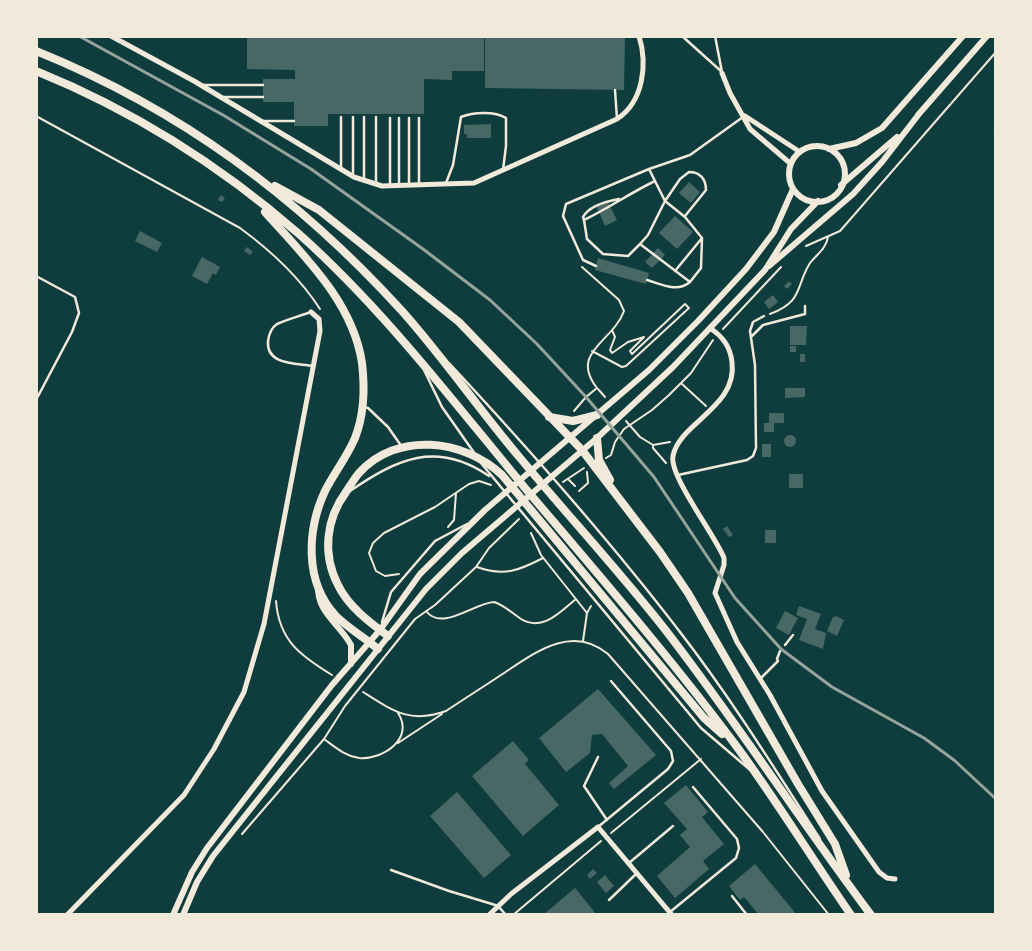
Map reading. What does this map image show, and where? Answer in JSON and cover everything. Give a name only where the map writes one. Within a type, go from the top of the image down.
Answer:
[{"type":"main road","points":[[36,51],[103,80],[147,103],[263,179],[319,210],[459,322],[549,417],[595,461],[660,552],[706,624],[798,784],[835,844],[850,884]]},
{"type":"main road","points":[[36,72],[77,89],[153,128],[209,164],[298,234],[350,284],[419,359],[665,655],[737,748],[851,915]]},
{"type":"main road","points":[[263,179],[342,249],[403,312],[520,458],[667,633],[871,915]]},
{"type":"main road","points":[[252,198],[323,279],[352,328],[362,362],[362,406],[354,439],[325,490],[312,534],[311,556],[318,585],[336,615],[378,648]]},
{"type":"main road","points":[[549,417],[573,421],[597,416]]},
{"type":"main road","points":[[595,461],[597,438]]},
{"type":"main road","points":[[388,636],[352,605],[338,586],[328,550],[329,527],[334,511],[359,473],[374,460],[403,448],[418,445],[439,445],[462,450],[477,456],[502,475],[704,718],[737,748]]},
{"type":"street","points":[[111,36],[221,97],[352,176],[364,181],[390,186],[474,183],[503,172],[617,119],[631,108],[640,90],[642,50],[639,36]]},
{"type":"street","points":[[829,149],[856,143],[882,128],[963,36]]},
{"type":"street","points":[[764,270],[791,229],[818,201],[832,196],[841,185],[892,142],[987,36]]},
{"type":"street","points":[[722,73],[734,101],[750,129],[791,164]]},
{"type":"street","points":[[183,915],[197,882],[213,856],[426,589],[462,553],[597,438],[710,328],[764,270],[853,194],[882,162],[919,114]]},
{"type":"street","points":[[744,116],[800,152]]},
{"type":"street","points":[[818,201],[803,197],[793,189],[789,176],[791,164],[800,152],[816,146],[829,149],[836,154],[842,163],[844,174],[841,185]]},
{"type":"street","points":[[173,915],[192,872],[207,848],[332,685],[380,630],[420,574],[475,520],[570,437],[597,416],[698,321],[746,269],[774,232],[793,189]]},
{"type":"street","points":[[66,915],[184,794],[214,749],[244,692],[264,624],[313,366],[320,322],[311,312]]},
{"type":"street","points":[[710,328],[723,338],[731,353],[733,370],[731,380],[720,400],[681,440],[673,456],[673,465],[722,553],[724,565],[716,587],[717,601],[736,642],[822,791],[880,872],[887,878],[895,879]]},
{"type":"street","points":[[318,585],[317,595],[326,615],[352,645],[351,665]]},
{"type":"street","points":[[489,915],[598,826],[671,913]]},
{"type":"lane","points":[[682,36],[722,73]]},
{"type":"lane","points":[[715,36],[722,73]]},
{"type":"lane","points":[[200,85],[263,85]]},
{"type":"lane","points":[[615,90],[617,119]]},
{"type":"lane","points":[[221,97],[263,97]]},
{"type":"lane","points":[[445,184],[453,165],[461,117],[468,114],[499,114],[506,118],[503,172]]},
{"type":"lane","points":[[596,266],[583,260],[564,219],[564,206],[569,202],[649,169],[690,155],[744,116]]},
{"type":"lane","points":[[341,117],[341,169]]},
{"type":"lane","points":[[352,176],[353,117]]},
{"type":"lane","points":[[364,117],[364,181]]},
{"type":"lane","points":[[376,118],[376,184]]},
{"type":"lane","points":[[390,118],[390,186]]},
{"type":"lane","points":[[399,118],[399,186]]},
{"type":"lane","points":[[409,118],[409,186]]},
{"type":"lane","points":[[419,118],[419,186]]},
{"type":"lane","points":[[260,121],[294,121]]},
{"type":"lane","points":[[647,280],[681,288],[690,282],[701,268],[703,259],[702,238],[685,217],[666,201],[649,169]]},
{"type":"lane","points":[[655,181],[619,199],[609,201],[586,212],[583,217],[587,239],[603,254],[628,256],[652,228],[666,201],[684,175],[694,172],[702,177],[706,184],[705,194],[685,217]]},
{"type":"lane","points":[[584,220],[612,207],[619,199]]},
{"type":"lane","points":[[675,271],[702,238]]},
{"type":"lane","points":[[640,244],[690,282]]},
{"type":"lane","points":[[36,276],[75,297],[79,313],[72,332],[36,400]]},
{"type":"lane","points":[[751,337],[764,325],[805,314],[805,306]]},
{"type":"lane","points":[[311,312],[276,325],[270,330],[268,347],[269,354],[275,359],[313,366]]},
{"type":"lane","points":[[403,312],[584,512],[681,633],[739,714],[850,884]]},
{"type":"lane","points":[[677,475],[746,460],[753,456],[756,448],[756,399],[754,353],[750,331],[753,322],[764,316]]},
{"type":"lane","points":[[419,359],[442,407],[491,477],[701,728],[757,776]]},
{"type":"lane","points":[[362,406],[368,408],[388,427],[403,448]]},
{"type":"lane","points":[[343,496],[384,468],[400,461],[422,457],[453,459],[472,465],[491,477]]},
{"type":"lane","points":[[380,630],[391,592],[435,542],[475,520]]},
{"type":"lane","points":[[785,645],[793,635]]},
{"type":"lane","points":[[759,680],[778,661],[780,651]]},
{"type":"lane","points":[[598,826],[668,769],[673,761],[671,751],[611,681]]},
{"type":"lane","points":[[598,757],[584,786],[606,820]]},
{"type":"lane","points":[[671,913],[736,858],[739,848],[737,839],[693,787]]},
{"type":"lane","points":[[629,863],[673,826]]},
{"type":"lane","points":[[391,870],[498,906],[506,915]]},
{"type":"lane","points":[[608,900],[637,873]]},
{"type":"lane","points":[[732,896],[747,915]]},
{"type":"path","points":[[36,116],[240,228],[297,279],[324,316]]},
{"type":"path","points":[[764,316],[786,306],[797,296],[809,265],[823,249],[828,237]]},
{"type":"path","points":[[592,351],[622,367],[626,366],[689,308],[685,304],[632,354],[630,351],[644,337],[628,342],[612,353],[610,350],[616,336],[612,330]]},
{"type":"path","points":[[711,342],[720,346]]},
{"type":"path","points":[[560,484],[595,461],[611,455],[615,442],[624,429],[649,412],[681,383],[697,365],[706,349]]},
{"type":"path","points":[[681,383],[706,406]]},
{"type":"path","points":[[597,388],[610,402]]},
{"type":"path","points":[[700,412],[710,401]]},
{"type":"path","points":[[622,416],[640,437],[653,445],[653,448],[668,464],[673,465]]},
{"type":"path","points":[[653,445],[669,443],[677,437]]},
{"type":"path","points":[[567,479],[575,486]]},
{"type":"path","points":[[403,571],[396,575],[385,576],[376,571],[369,557],[372,543],[384,533],[435,507],[476,481],[485,482],[493,488]]},
{"type":"path","points":[[454,520],[456,493]]},
{"type":"path","points":[[240,836],[324,739],[345,706],[415,619],[426,612],[476,567],[504,531],[525,514]]},
{"type":"path","points":[[529,530],[543,558],[587,613]]},
{"type":"path","points":[[476,567],[485,570],[511,572],[524,569],[543,558]]},
{"type":"path","points":[[552,569],[557,565]]},
{"type":"path","points":[[572,593],[577,589]]},
{"type":"path","points":[[426,612],[432,617],[445,619],[494,602],[522,620],[544,623],[576,599]]},
{"type":"path","points":[[276,600],[280,623],[290,643],[298,653],[336,677]]},
{"type":"path","points":[[582,641],[587,613],[592,606]]},
{"type":"path","points":[[324,739],[343,752],[360,758],[375,756],[398,744],[545,647],[568,640],[582,641],[602,649],[624,670],[764,832],[829,915]]},
{"type":"path","points":[[362,692],[398,713],[418,717],[446,711]]},
{"type":"path","points":[[398,713],[402,726],[398,744]]},
{"type":"building","points":[[247,36],[484,36],[484,71],[452,71],[452,80],[424,79],[424,114],[328,114],[328,126],[294,126],[294,102],[263,102],[263,79],[295,79],[295,70],[247,69]]},
{"type":"building","points":[[485,36],[625,36],[624,90],[485,88]]},
{"type":"building","points":[[491,124],[491,138],[467,138],[467,134],[464,134],[464,125]]},
{"type":"building","points":[[689,182],[700,192],[691,203],[679,193]]},
{"type":"building","points":[[221,195],[225,198],[222,202],[218,200]]},
{"type":"building","points":[[607,200],[617,220],[605,226],[596,205]]},
{"type":"building","points":[[675,216],[693,232],[677,249],[659,233]]},
{"type":"building","points":[[140,231],[162,243],[157,252],[135,241]]},
{"type":"building","points":[[247,247],[253,252],[250,255],[244,251]]},
{"type":"building","points":[[658,248],[665,255],[652,268],[645,262]]},
{"type":"building","points":[[202,257],[220,267],[216,275],[213,273],[207,284],[192,276]]},
{"type":"building","points":[[598,258],[649,273],[646,284],[595,270]]},
{"type":"building","points":[[789,281],[792,284],[787,289],[784,286]]},
{"type":"building","points":[[773,295],[778,302],[769,309],[764,302]]},
{"type":"building","points":[[790,326],[807,326],[806,345],[790,345]]},
{"type":"building","points":[[790,346],[796,346],[796,352],[790,352]]},
{"type":"building","points":[[800,354],[805,354],[805,362],[800,362]]},
{"type":"building","points":[[785,388],[805,388],[805,397],[785,398]]},
{"type":"building","points":[[769,413],[784,413],[784,423],[774,423],[774,432],[764,432],[764,423],[769,423]]},
{"type":"building","points":[[788,435],[792,435],[796,441],[792,447],[788,447],[784,443],[784,439]]},
{"type":"building","points":[[762,444],[771,444],[771,457],[762,457]]},
{"type":"building","points":[[789,474],[803,474],[803,488],[789,488]]},
{"type":"building","points":[[727,526],[733,535],[729,537],[723,529]]},
{"type":"building","points":[[765,530],[776,530],[776,543],[765,543]]},
{"type":"building","points":[[799,606],[821,614],[815,629],[826,633],[823,649],[799,640],[807,619],[796,615]]},
{"type":"building","points":[[785,611],[798,618],[789,635],[776,628]]},
{"type":"building","points":[[836,616],[844,620],[837,636],[827,631],[833,617]]},
{"type":"building","points":[[598,689],[656,755],[614,789],[609,783],[628,766],[602,734],[592,735],[590,753],[566,772],[539,738]]},
{"type":"building","points":[[513,741],[529,760],[525,764],[559,805],[523,836],[472,776]]},
{"type":"building","points":[[686,785],[708,812],[702,817],[724,844],[703,861],[709,869],[675,898],[657,876],[690,847],[680,835],[687,829],[664,803]]},
{"type":"building","points":[[457,792],[511,855],[484,878],[430,816]]},
{"type":"building","points":[[755,864],[797,915],[759,915],[744,897],[740,900],[729,886]]},
{"type":"building","points":[[593,869],[597,873],[590,879],[587,875]]},
{"type":"building","points":[[605,875],[614,886],[606,893],[597,882]]},
{"type":"building","points":[[575,888],[597,915],[543,915]]},
{"type":"railway","points":[[79,36],[223,115],[311,169],[423,249],[490,300],[537,344],[586,397],[654,477],[735,598],[781,649],[832,687],[924,738],[954,760],[996,799]]}]
